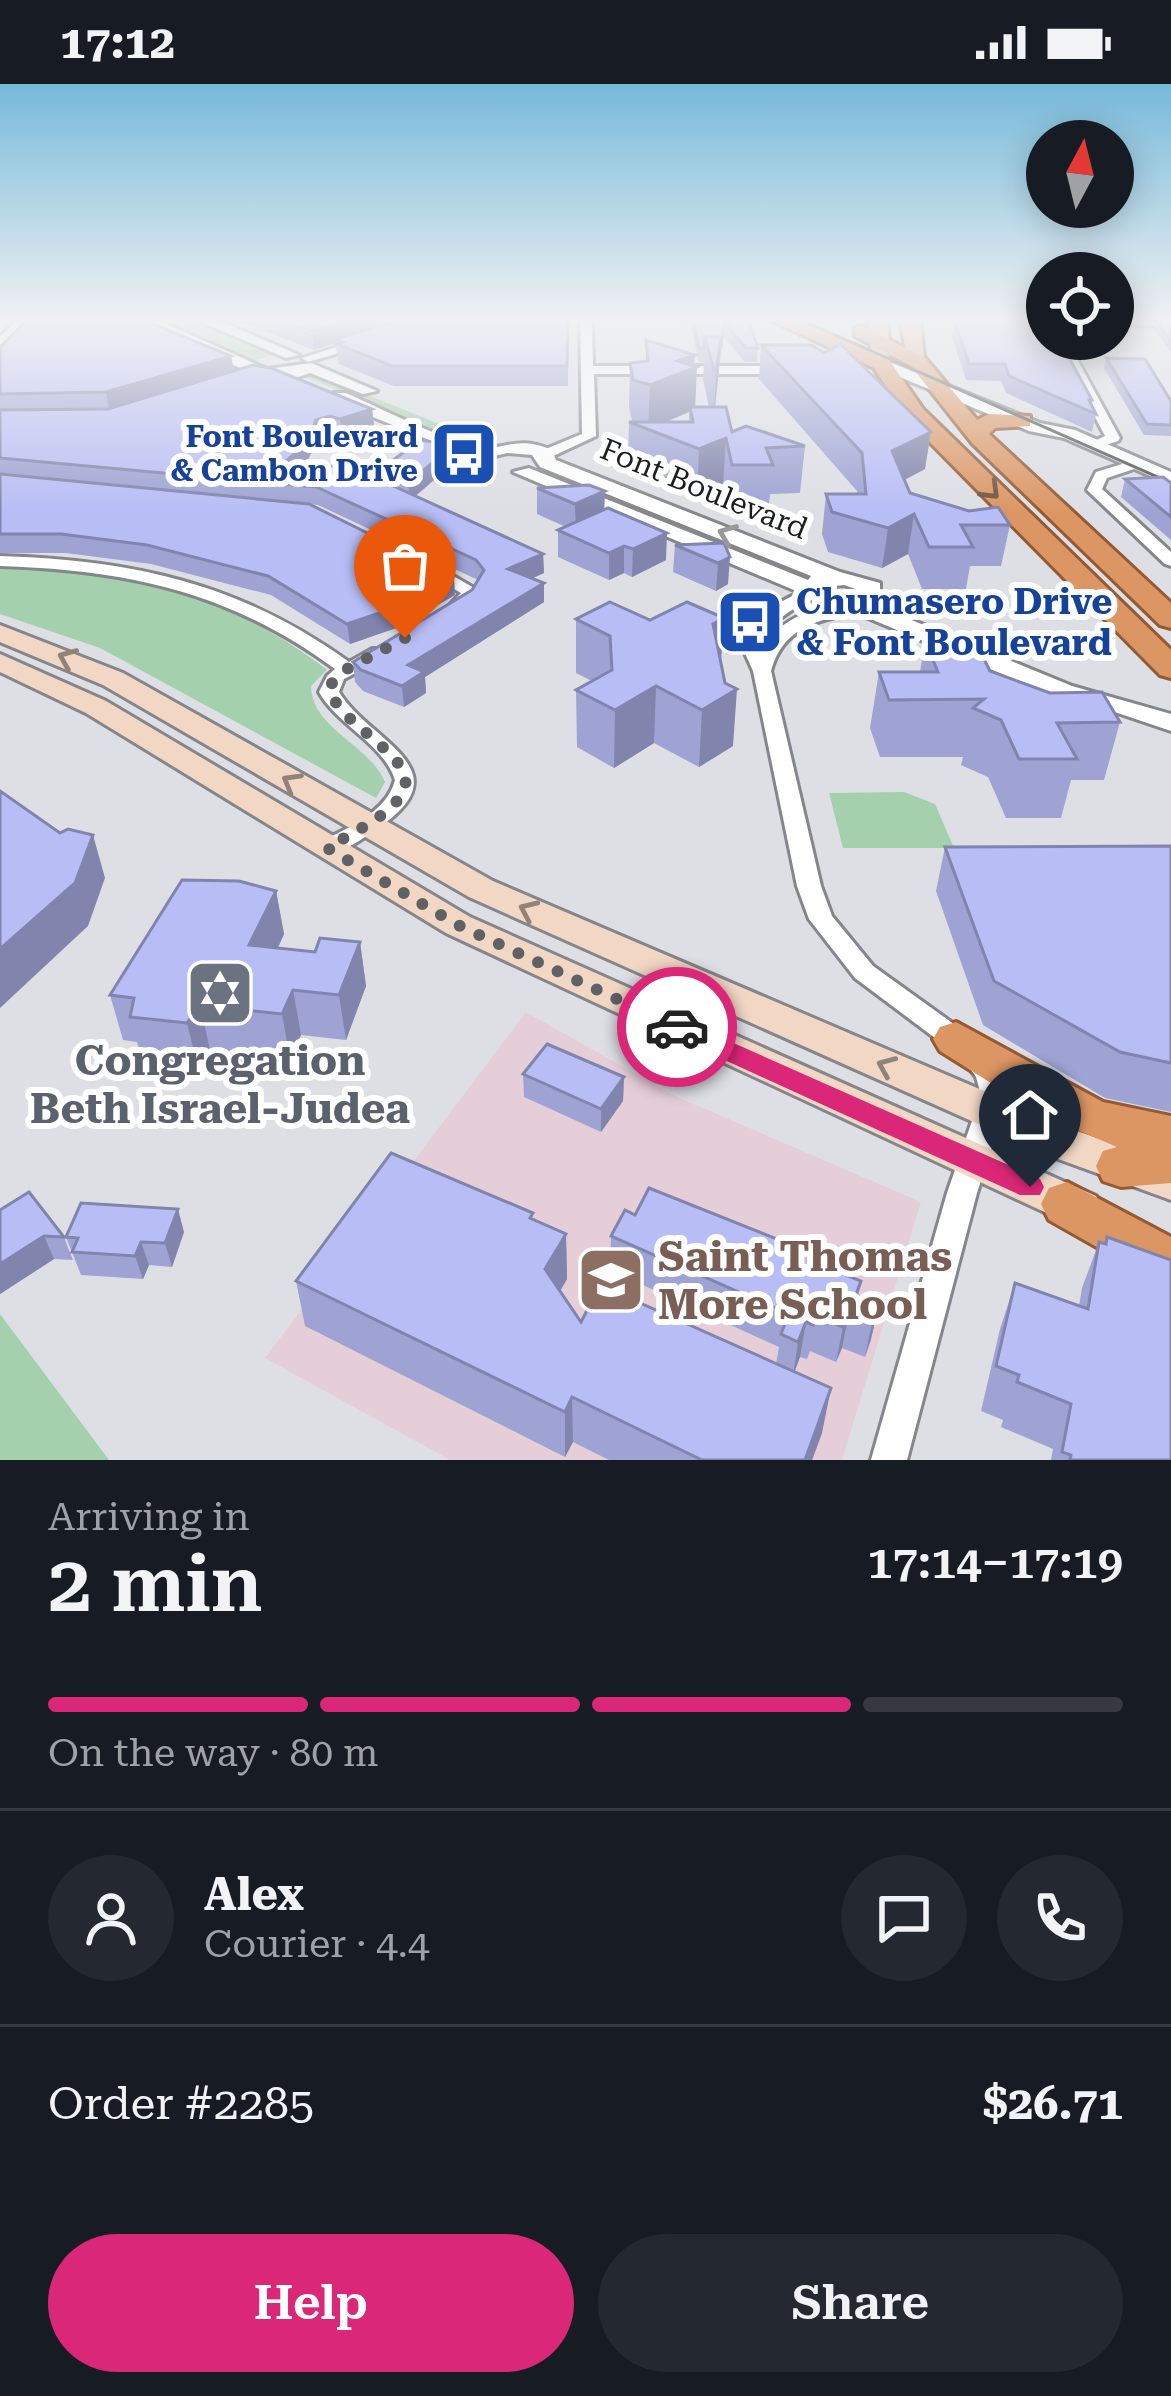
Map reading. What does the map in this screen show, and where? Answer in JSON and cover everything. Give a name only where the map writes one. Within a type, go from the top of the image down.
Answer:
[{"type":"highway","points":[[893,383],[974,475],[1171,668]]},
{"type":"highway","points":[[897,391],[913,383]]},
{"type":"highway","points":[[933,383],[976,433],[1171,619]]},
{"type":"highway","points":[[976,433],[989,421],[1022,421]]},
{"type":"highway","points":[[956,1039],[1097,1120],[1133,1132],[1171,1136]]},
{"type":"highway","points":[[1067,1204],[1171,1265]]},
{"type":"main road","points":[[0,633],[113,679],[481,889],[993,1113],[1146,1164],[1171,1182]]},
{"type":"main road","points":[[0,662],[97,707],[497,945],[1067,1204],[1171,1242]]},
{"type":"street","points":[[306,383],[484,456],[506,447]]},
{"type":"street","points":[[357,383],[506,447]]},
{"type":"street","points":[[523,472],[543,455],[586,438],[588,383]]},
{"type":"street","points":[[942,383],[1022,421],[1069,434],[1170,478]]},
{"type":"street","points":[[968,383],[1048,418],[1069,434]]},
{"type":"street","points":[[1083,383],[1112,438],[1093,445]]},
{"type":"street","name":"Font Boulevard","points":[[484,456],[491,469],[523,472],[810,592],[829,606],[861,605],[865,584],[836,578],[543,455],[506,447]]},
{"type":"street","points":[[1135,464],[1101,476],[1094,490],[1171,561]]},
{"type":"street","points":[[406,555],[472,592],[447,613]]},
{"type":"street","points":[[0,561],[102,567],[198,586],[288,626],[347,669]]},
{"type":"street","points":[[836,578],[818,581],[810,592],[795,599],[752,634],[750,646],[762,671],[821,919],[864,972],[956,1039],[989,1073],[995,1095],[889,1460]]},
{"type":"street","points":[[762,671],[769,646],[782,634],[824,611],[861,605],[1066,692],[1096,697],[1171,723]]},
{"type":"street","points":[[327,848],[398,801],[406,779],[395,760],[333,701],[330,685],[347,669],[393,645]]},
{"type":"shaded area","name":"Saint Thomas More School","points":[[526,1012],[673,1095],[921,1202],[842,1460],[450,1460],[265,1358]]},
{"type":"green space","points":[[320,383],[338,383],[492,445],[482,449]]},
{"type":"green space","points":[[0,568],[90,575],[173,591],[251,621],[289,643],[327,670],[311,686],[314,701],[330,725],[378,769],[385,782],[376,798],[100,648],[0,614]]},
{"type":"green space","points":[[904,792],[935,804],[954,848],[843,848],[829,793]]},
{"type":"green space","points":[[0,1314],[109,1460],[0,1460]]},
{"type":"building","points":[[0,383],[137,383],[106,392],[0,394]]},
{"type":"building","points":[[193,383],[308,383],[372,409],[340,419],[316,420],[306,443],[285,462],[358,469],[372,476],[420,440],[454,445],[408,483],[389,484],[543,554],[508,569],[544,583],[408,665],[424,672],[402,686],[361,670],[353,662],[472,590],[484,570],[476,560],[316,487],[0,458],[0,410],[108,409]]},
{"type":"building","points":[[797,383],[881,383],[931,432],[892,451],[910,493],[969,511],[998,507],[1010,525],[961,525],[973,547],[929,547],[914,514],[888,528],[832,512],[826,494],[866,494],[862,453]]},
{"type":"building","points":[[1026,383],[1083,383],[1096,414]]},
{"type":"building","points":[[1122,383],[1160,383],[1171,401],[1171,425],[1147,424]]},
{"type":"building","points":[[690,407],[726,407],[732,432],[746,426],[805,446],[766,448],[773,465],[732,465],[726,438],[699,449],[629,422],[693,422]]},
{"type":"building","points":[[0,474],[309,504],[454,576],[397,607],[347,624],[268,576],[147,545],[61,534],[0,534]]},
{"type":"building","points":[[1163,477],[1171,483],[1171,517],[1125,479]]},
{"type":"building","points":[[589,485],[605,491],[575,504],[537,488]]},
{"type":"building","points":[[608,508],[667,533],[633,549],[624,546],[609,553],[558,530]]},
{"type":"building","points":[[724,543],[730,557],[718,563],[675,545]]},
{"type":"building","points":[[610,602],[650,620],[687,602],[724,618],[713,624],[725,683],[737,689],[702,710],[656,686],[615,710],[576,690],[612,670],[610,636],[576,619]]},
{"type":"building","points":[[925,641],[975,641],[990,671],[1050,693],[1102,692],[1120,722],[1057,723],[1077,759],[1019,759],[1001,720],[973,708],[984,699],[889,700],[879,672],[938,672]]},
{"type":"building","points":[[0,791],[60,833],[68,829],[93,835],[75,883],[0,949]]},
{"type":"building","points":[[1171,846],[1171,1063],[1120,1052],[994,981],[945,847]]},
{"type":"building","points":[[182,880],[239,881],[276,891],[249,945],[315,952],[320,938],[360,942],[339,995],[293,990],[282,1014],[200,1005],[187,1023],[130,1017],[134,998],[110,995]]},
{"type":"building","points":[[547,1044],[624,1077],[601,1109],[523,1074]]},
{"type":"building","points":[[391,1153],[533,1213],[530,1218],[566,1234],[545,1269],[581,1322],[597,1291],[620,1301],[622,1295],[831,1388],[805,1460],[702,1460],[572,1397],[565,1412],[296,1281]]},
{"type":"building","points":[[649,1188],[827,1259],[829,1253],[848,1261],[843,1274],[861,1281],[856,1295],[879,1304],[872,1323],[849,1313],[843,1327],[816,1316],[813,1325],[806,1322],[798,1342],[781,1334],[789,1314],[611,1236],[625,1210],[635,1215]]},
{"type":"building","points":[[29,1192],[64,1237],[44,1236],[0,1264],[0,1210]]},
{"type":"building","points":[[81,1203],[178,1209],[165,1243],[141,1242],[135,1256],[72,1252],[78,1238],[66,1237]]},
{"type":"building","points":[[1107,1237],[1171,1260],[1171,1460],[1070,1460],[1071,1455],[1062,1452],[1071,1404],[1017,1382],[1019,1375],[996,1366],[1015,1283],[1088,1309],[1099,1242],[1106,1244]]},
{"type":"tram line","points":[[945,383],[1171,483]]},
{"type":"way so far","points":[[405,638],[347,669],[330,685],[333,701],[395,760],[406,779],[405,790],[394,804],[327,848],[458,925],[677,1027]]},
{"type":"place","name":"Font Boulevard & Cambon Drive","points":[[464,454]]},
{"type":"place","name":"Chumasero Drive & Font Boulevard","points":[[750,622]]},
{"type":"place","name":"Congregation Beth Israel-Judea","points":[[220,993]]},
{"type":"place","name":"Saint Thomas More School","points":[[611,1280]]},
{"type":"route","points":[[677,1027],[1030,1187]]}]
